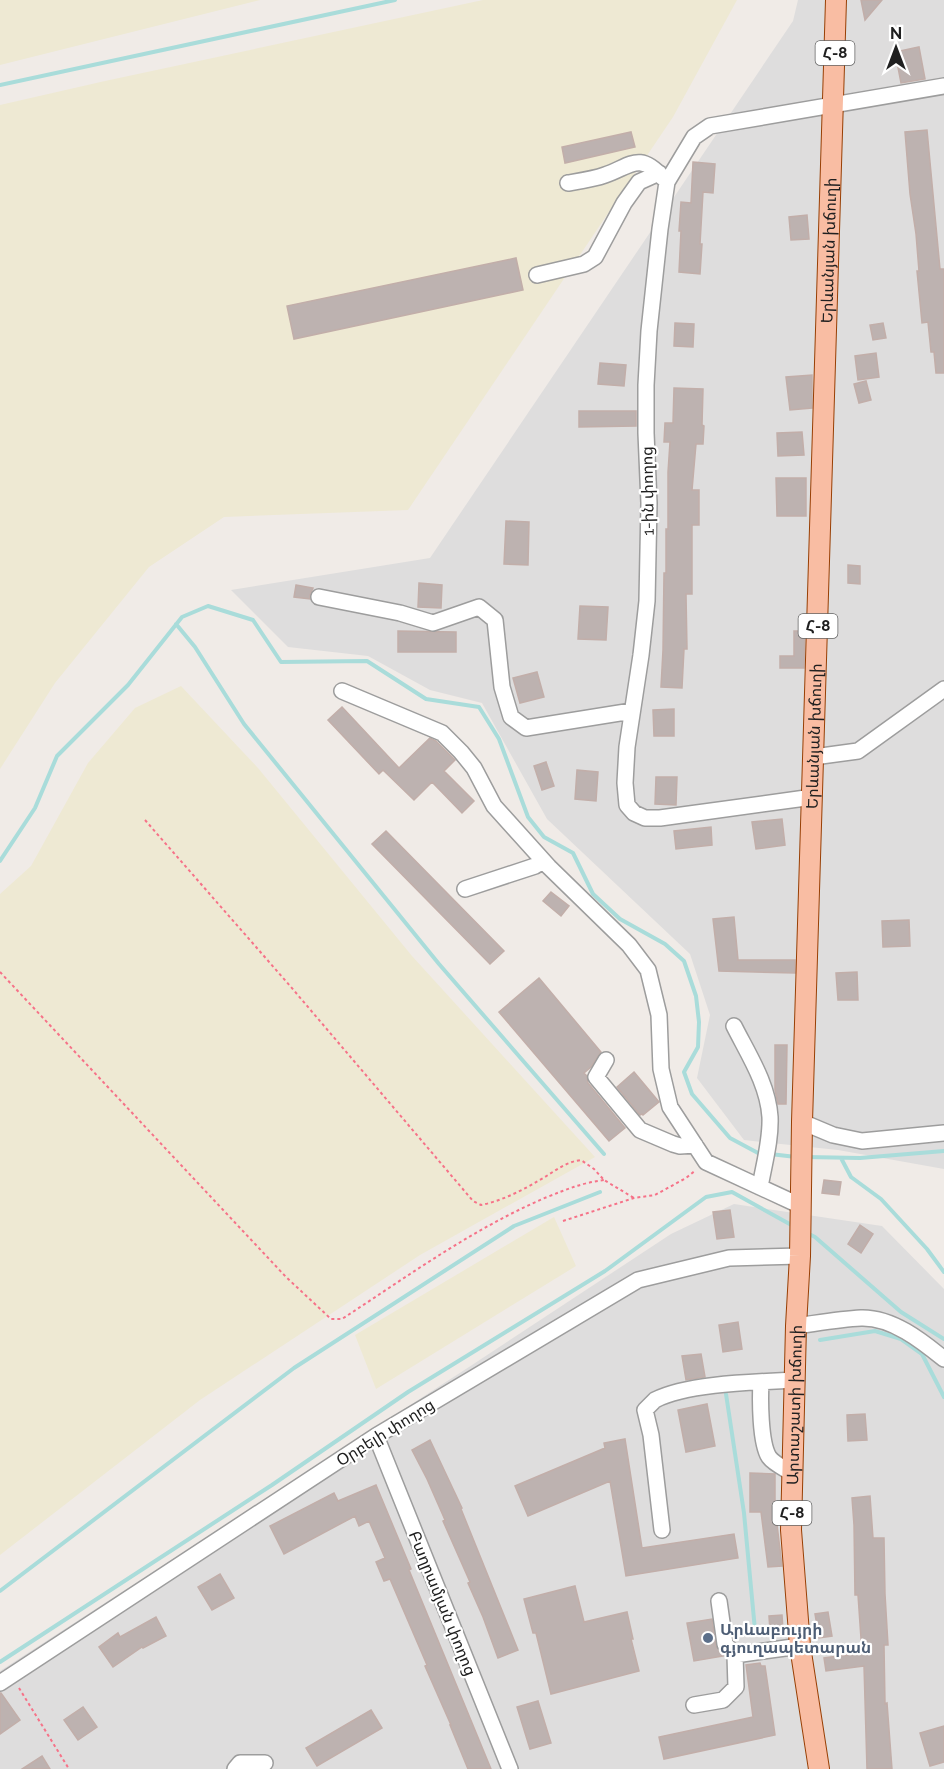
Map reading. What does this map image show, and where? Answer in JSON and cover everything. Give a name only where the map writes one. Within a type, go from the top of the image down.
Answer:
[{"type":"main road","name":"Երևանյան խճուղի","points":[[800,1256],[801,1147],[837,0]]},
{"type":"main road","name":"Արտաշատի խճուղի","points":[[800,1256],[791,1530],[800,1646],[819,1769]]},
{"type":"street","name":"1-ին փողոց","points":[[813,797],[660,818],[645,818],[634,813],[627,805],[625,783],[627,747],[647,601],[649,503],[646,385],[663,177],[694,137],[710,126],[944,86]]},
{"type":"street","points":[[568,183],[605,176],[634,162],[646,164],[663,177]]},
{"type":"street","points":[[537,275],[584,264],[595,257],[624,203],[639,182],[663,177]]},
{"type":"street","points":[[319,597],[400,613],[433,623],[479,608],[495,620],[502,687],[511,717],[526,728],[632,711]]},
{"type":"street","points":[[814,757],[858,751],[944,689]]},
{"type":"street","points":[[342,691],[442,733],[461,752],[474,768],[494,807],[543,861],[629,945],[648,970],[659,1015],[661,1069],[669,1107],[706,1162],[801,1206]]},
{"type":"street","points":[[465,889],[535,866],[543,861]]},
{"type":"street","points":[[734,1026],[755,1066],[766,1095],[770,1117],[760,1187]]},
{"type":"street","points":[[606,1060],[596,1077],[640,1130],[680,1146],[695,1145]]},
{"type":"street","points":[[802,1122],[833,1135],[862,1141],[944,1133]]},
{"type":"street","name":"Օրբելի փողոց","points":[[6,1679],[376,1436],[638,1280],[729,1258],[800,1256]]},
{"type":"street","points":[[796,1326],[863,1318],[876,1320],[892,1325],[930,1347],[944,1359]]},
{"type":"street","points":[[662,1530],[651,1435],[645,1410],[654,1401],[684,1391],[796,1380]]},
{"type":"street","points":[[761,1382],[760,1405],[765,1445],[770,1458],[792,1473]]},
{"type":"street","name":"Բաղրամյան փողոց","points":[[376,1436],[510,1769]]},
{"type":"street","points":[[694,1705],[723,1700],[736,1687],[735,1654],[725,1644],[719,1601]]},
{"type":"street","points":[[735,1654],[800,1646]]},
{"type":"street","points":[[235,1769],[240,1763],[266,1763]]},
{"type":"path","points":[[145,820],[473,1201],[481,1205],[494,1203],[538,1181],[570,1161],[581,1160],[604,1180],[634,1198]]},
{"type":"path","points":[[0,972],[278,1269],[331,1319],[342,1319],[460,1243],[522,1208],[584,1182],[604,1180]]},
{"type":"path","points":[[563,1221],[634,1198],[655,1195],[686,1178],[706,1162]]},
{"type":"path","points":[[6,1679],[69,1769]]},
{"type":"shaded area","points":[[0,0],[260,0],[0,65]]},
{"type":"shaded area","points":[[483,0],[737,0],[673,117],[408,510],[224,517],[149,567],[55,683],[0,769],[0,105]]},
{"type":"shaded area","points":[[798,0],[944,0],[944,1169],[838,1150],[744,1140],[697,1078],[710,1015],[690,954],[547,819],[482,703],[430,690],[368,656],[288,647],[231,590],[430,558],[793,21]]},
{"type":"shaded area","points":[[181,686],[258,768],[412,956],[595,1157],[420,1255],[200,1400],[0,1555],[0,894],[31,866],[88,763],[135,708]]},
{"type":"shaded area","points":[[734,1204],[882,1226],[944,1289],[944,1769],[0,1769],[0,1671],[671,1234]]},
{"type":"shaded area","points":[[554,1217],[576,1266],[376,1389],[355,1335]]},
{"type":"building","points":[[861,0],[882,0],[865,20]]},
{"type":"building","points":[[919,47],[925,79],[901,83],[895,52]]},
{"type":"building","points":[[927,130],[940,269],[944,269],[944,373],[936,373],[928,322],[922,323],[916,234],[905,132]]},
{"type":"building","points":[[631,132],[635,147],[565,163],[562,147]]},
{"type":"building","points":[[693,162],[715,164],[713,193],[703,192],[700,274],[679,272],[681,202],[691,203]]},
{"type":"building","points":[[807,215],[809,239],[791,240],[789,217]]},
{"type":"building","points":[[516,258],[523,290],[294,339],[287,306]]},
{"type":"building","points":[[675,323],[694,324],[693,347],[674,346]]},
{"type":"building","points":[[883,323],[886,338],[873,340],[870,325]]},
{"type":"building","points":[[876,353],[879,377],[858,380],[855,356]]},
{"type":"building","points":[[600,363],[626,365],[624,386],[598,384]]},
{"type":"building","points":[[812,375],[812,408],[790,410],[786,377]]},
{"type":"building","points":[[866,381],[871,400],[859,403],[854,384]]},
{"type":"building","points":[[674,388],[703,389],[702,425],[704,426],[703,444],[696,444],[692,490],[699,490],[699,525],[692,525],[692,594],[686,594],[687,649],[684,649],[682,688],[661,687],[670,442],[664,442],[665,423],[673,423]]},
{"type":"building","points":[[579,411],[636,411],[636,426],[579,427]]},
{"type":"building","points":[[802,432],[804,455],[778,456],[777,433]]},
{"type":"building","points":[[776,478],[806,478],[806,516],[777,516]]},
{"type":"building","points":[[506,521],[529,522],[528,565],[504,564]]},
{"type":"building","points":[[848,565],[860,566],[860,584],[848,583]]},
{"type":"building","points":[[419,583],[442,585],[441,608],[418,607]]},
{"type":"building","points":[[296,585],[313,588],[310,599],[294,597]]},
{"type":"building","points":[[580,606],[608,607],[606,640],[578,639]]},
{"type":"building","points":[[398,631],[456,632],[456,652],[398,652]]},
{"type":"building","points":[[794,631],[805,631],[804,668],[780,668],[780,656],[794,656]]},
{"type":"building","points":[[537,672],[544,697],[520,703],[513,678]]},
{"type":"building","points":[[342,707],[399,768],[430,738],[436,741],[455,760],[444,771],[474,801],[462,813],[432,782],[414,800],[383,770],[379,774],[328,720]]},
{"type":"building","points":[[674,709],[674,736],[654,736],[653,710]]},
{"type":"building","points":[[546,762],[554,786],[542,790],[534,766]]},
{"type":"building","points":[[577,770],[598,772],[596,801],[575,799]]},
{"type":"building","points":[[656,777],[677,777],[676,805],[655,804]]},
{"type":"building","points":[[782,819],[785,845],[756,849],[752,822]]},
{"type":"building","points":[[711,827],[712,845],[676,849],[674,831]]},
{"type":"building","points":[[386,831],[504,951],[490,964],[372,844]]},
{"type":"building","points":[[551,892],[569,906],[561,916],[543,901]]},
{"type":"building","points":[[734,917],[738,960],[795,960],[795,973],[719,971],[713,919]]},
{"type":"building","points":[[909,920],[910,946],[883,947],[882,921]]},
{"type":"building","points":[[857,972],[858,1000],[838,1000],[836,973]]},
{"type":"building","points":[[539,978],[601,1052],[584,1073],[588,1083],[625,1128],[609,1141],[499,1012]]},
{"type":"building","points":[[775,1045],[787,1045],[786,1104],[778,1104],[775,1090]]},
{"type":"building","points":[[634,1072],[659,1102],[643,1115],[640,1115],[617,1087]]},
{"type":"building","points":[[824,1180],[841,1182],[839,1195],[822,1193]]},
{"type":"building","points":[[730,1210],[734,1237],[717,1239],[713,1212]]},
{"type":"building","points":[[860,1225],[873,1234],[861,1253],[848,1244]]},
{"type":"building","points":[[738,1322],[742,1349],[723,1352],[719,1325]]},
{"type":"building","points":[[701,1354],[705,1377],[686,1380],[682,1356]]},
{"type":"building","points":[[707,1404],[715,1446],[686,1452],[678,1410]]},
{"type":"building","points":[[865,1414],[867,1440],[848,1441],[847,1415]]},
{"type":"building","points":[[625,1439],[642,1548],[734,1534],[738,1558],[626,1576],[610,1481],[528,1516],[515,1486],[605,1448],[604,1443]]},
{"type":"building","points":[[430,1440],[462,1508],[518,1650],[498,1658],[468,1583],[470,1582],[443,1521],[445,1520],[412,1450]]},
{"type":"building","points":[[750,1473],[775,1474],[775,1508],[782,1566],[768,1567],[761,1512],[750,1512]]},
{"type":"building","points":[[376,1485],[491,1769],[468,1769],[390,1579],[384,1581],[376,1562],[385,1558],[369,1521],[359,1526],[355,1516],[284,1554],[270,1526],[334,1493],[338,1501]]},
{"type":"building","points":[[870,1496],[873,1538],[884,1538],[888,1645],[884,1645],[885,1704],[887,1703],[892,1769],[867,1769],[864,1666],[826,1671],[824,1658],[862,1653],[858,1595],[855,1595],[852,1498]]},
{"type":"building","points":[[220,1574],[234,1598],[212,1610],[198,1587]]},
{"type":"building","points":[[575,1586],[584,1622],[627,1612],[639,1671],[551,1694],[536,1633],[533,1633],[524,1599]]},
{"type":"building","points":[[828,1612],[832,1636],[819,1638],[815,1614]]},
{"type":"building","points":[[782,1615],[783,1630],[770,1631],[769,1616]]},
{"type":"building","points":[[156,1617],[166,1636],[142,1647],[113,1667],[99,1647],[118,1633],[120,1637]]},
{"type":"building","points":[[712,1619],[716,1646],[723,1656],[694,1661],[687,1623]]},
{"type":"building","points":[[760,1663],[761,1666],[765,1666],[775,1735],[664,1759],[659,1737],[753,1717],[746,1665]]},
{"type":"building","points":[[0,1693],[20,1720],[0,1734]]},
{"type":"building","points":[[538,1701],[551,1743],[530,1749],[517,1707]]},
{"type":"building","points":[[83,1707],[97,1727],[78,1740],[64,1720]]},
{"type":"building","points":[[371,1710],[382,1728],[317,1766],[306,1748]]},
{"type":"building","points":[[944,1726],[944,1762],[930,1766],[920,1733]]},
{"type":"building","points":[[42,1756],[50,1769],[22,1769]]},
{"type":"waterway","points":[[0,85],[395,0]]},
{"type":"waterway","points":[[0,861],[35,808],[57,756],[128,685],[182,617],[208,606],[253,620],[281,662],[367,661],[426,699],[479,707],[499,739],[528,817],[544,837],[573,853],[593,894],[620,919],[665,944],[684,961],[696,996],[699,1022],[698,1047],[684,1072],[692,1094],[730,1138],[763,1154]]},
{"type":"waterway","points":[[176,624],[195,647],[244,724],[439,964],[604,1154]]},
{"type":"waterway","points":[[806,1157],[860,1158],[944,1151]]},
{"type":"waterway","points":[[770,1154],[796,1157]]},
{"type":"waterway","points":[[841,1158],[851,1177],[881,1199],[927,1249],[944,1272]]},
{"type":"waterway","points":[[0,1591],[294,1368],[514,1226],[600,1192]]},
{"type":"waterway","points":[[0,1662],[272,1485],[408,1392],[605,1271],[706,1197],[732,1192],[795,1227]]},
{"type":"waterway","points":[[807,1233],[815,1237],[901,1312],[944,1339]]},
{"type":"waterway","points":[[820,1340],[875,1331],[901,1339],[922,1354],[944,1397]]},
{"type":"waterway","points":[[726,1394],[744,1513],[755,1630]]},
{"type":"place","name":"Արևաբույրի գյուղապետարան","points":[[708,1638]]}]
